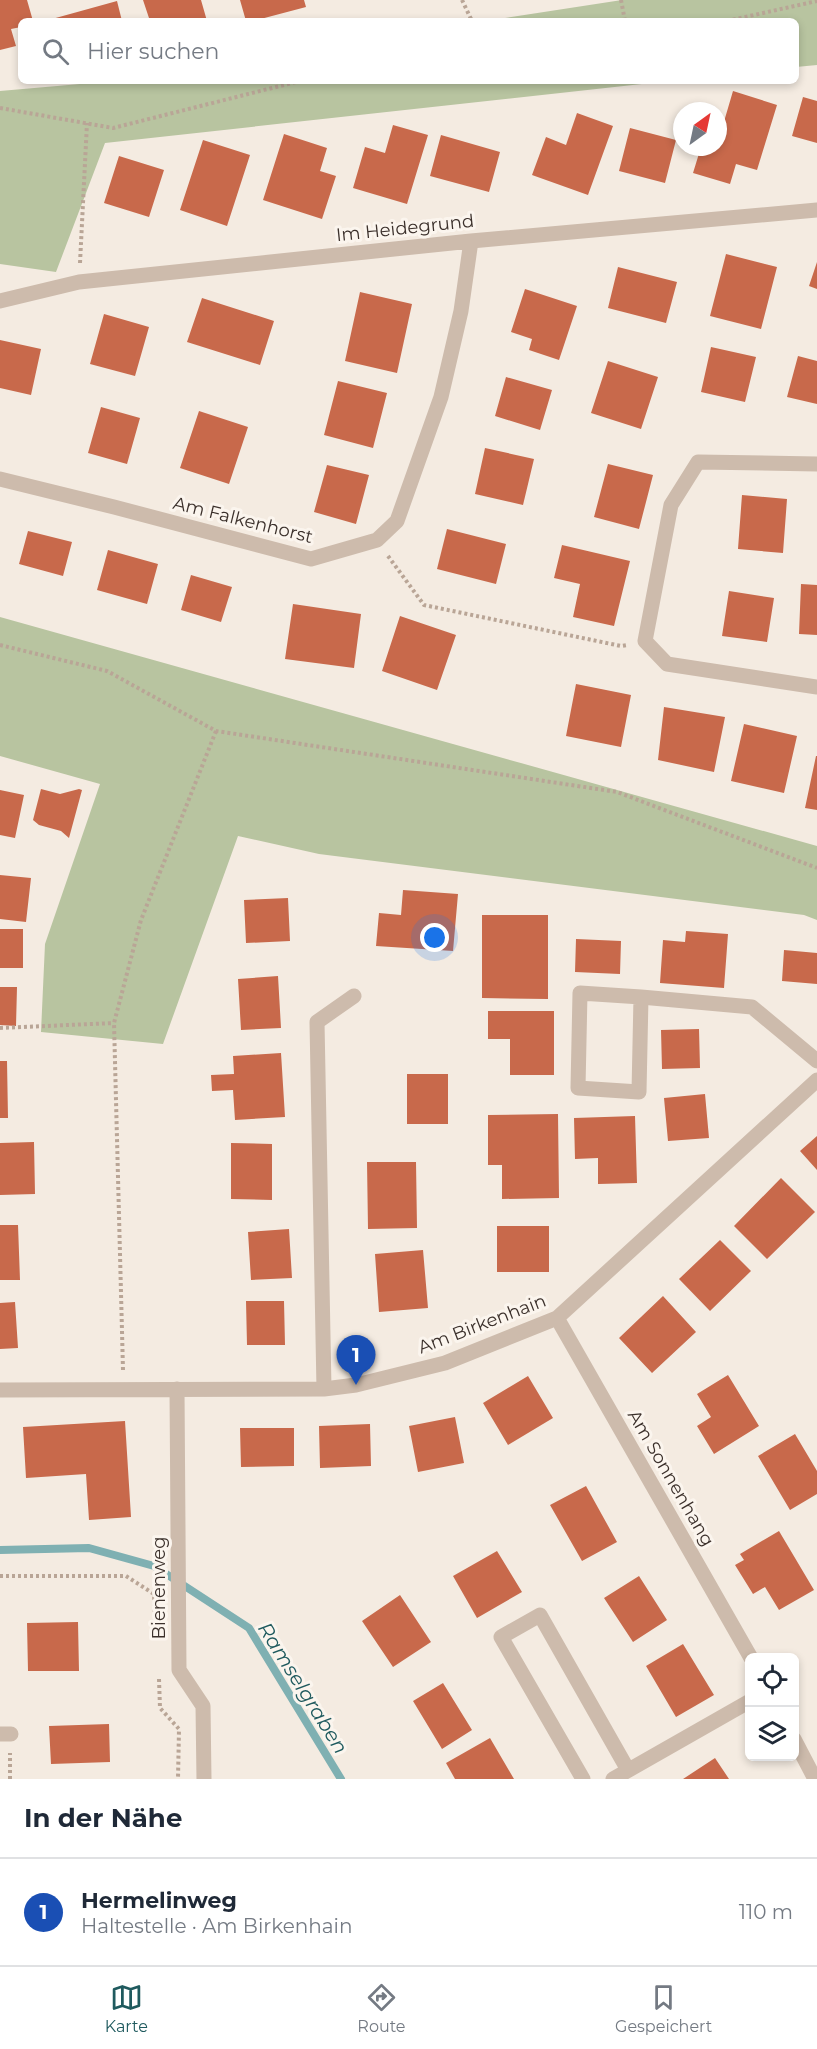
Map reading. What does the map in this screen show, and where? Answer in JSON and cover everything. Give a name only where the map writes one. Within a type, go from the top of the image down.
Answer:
[{"type":"street","name":"Im Heidegrund","points":[[0,301],[79,282],[471,241],[817,210]]},
{"type":"street","name":"Am Falkenhorst","points":[[0,479],[311,560],[377,540],[397,521],[441,398],[461,311],[471,241]]},
{"type":"street","points":[[817,464],[698,462],[671,505],[645,641],[668,664],[817,687]]},
{"type":"street","points":[[641,996],[639,1092],[578,1089],[580,993],[641,996],[752,1007],[817,1061]]},
{"type":"street","points":[[324,1389],[317,1022],[354,996]]},
{"type":"street","name":"Am Birkenhain","points":[[0,1390],[324,1389],[356,1385],[445,1363],[556,1318],[817,1080]]},
{"type":"street","name":"Am Sonnenhang","points":[[556,1318],[748,1653]]},
{"type":"street","name":"Bienenweg","points":[[177,1389],[179,1670],[203,1706],[204,1779]]},
{"type":"street","points":[[583,1779],[501,1637],[540,1615],[628,1770]]},
{"type":"street","points":[[613,1779],[745,1704]]},
{"type":"street","points":[[799,1746],[815,1779]]},
{"type":"path","points":[[462,0],[471,18]]},
{"type":"path","points":[[621,0],[624,18]]},
{"type":"path","points":[[740,18],[817,1]]},
{"type":"path","points":[[0,108],[113,128],[288,84]]},
{"type":"path","points":[[79,282],[87,123]]},
{"type":"path","points":[[377,540],[424,605],[621,646],[645,641]]},
{"type":"path","points":[[0,645],[106,671],[216,731],[616,792],[817,868]]},
{"type":"path","points":[[123,1389],[114,1023],[141,920],[216,731]]},
{"type":"path","points":[[0,1028],[114,1023]]},
{"type":"path","points":[[0,1576],[126,1576],[154,1594],[156,1628]]},
{"type":"path","points":[[158,1673],[160,1708],[179,1729],[178,1779]]},
{"type":"green space","points":[[622,0],[817,0],[817,65],[799,67],[799,18],[505,18]]},
{"type":"green space","points":[[80,84],[642,84],[105,143],[56,272],[0,264],[0,91]]},
{"type":"green space","points":[[0,617],[817,846],[817,920],[804,915],[319,854],[238,836],[163,1044],[41,1032],[45,944],[100,784],[0,756]]},
{"type":"building","points":[[0,0],[27,0],[32,18],[18,18],[18,28],[11,29],[16,46],[0,50]]},
{"type":"building","points":[[143,0],[201,0],[206,18],[149,18]]},
{"type":"building","points":[[240,0],[304,0],[306,7],[264,18],[245,18]]},
{"type":"building","points":[[117,1],[121,18],[56,18]]},
{"type":"building","points":[[733,91],[777,105],[757,170],[736,164],[730,184],[693,173],[698,156],[727,156],[727,111]]},
{"type":"building","points":[[803,97],[817,101],[817,143],[792,136]]},
{"type":"building","points":[[577,113],[613,126],[588,195],[532,175],[546,137],[566,145]]},
{"type":"building","points":[[393,125],[428,135],[407,204],[353,188],[365,147],[385,153]]},
{"type":"building","points":[[630,128],[673,139],[673,152],[665,183],[619,171]]},
{"type":"building","points":[[284,134],[327,148],[320,171],[336,176],[322,219],[263,200]]},
{"type":"building","points":[[441,135],[500,152],[489,192],[430,176]]},
{"type":"building","points":[[203,140],[250,155],[227,226],[180,210]]},
{"type":"building","points":[[119,156],[164,170],[149,217],[104,203]]},
{"type":"building","points":[[726,254],[777,267],[761,329],[710,316]]},
{"type":"building","points":[[817,262],[817,289],[809,286]]},
{"type":"building","points":[[618,267],[677,282],[666,323],[608,308]]},
{"type":"building","points":[[525,289],[577,306],[559,360],[529,350],[532,339],[511,332]]},
{"type":"building","points":[[360,292],[412,304],[397,373],[345,361]]},
{"type":"building","points":[[202,298],[274,321],[260,365],[187,342]]},
{"type":"building","points":[[104,314],[149,327],[135,376],[90,364]]},
{"type":"building","points":[[0,340],[41,349],[31,395],[0,388]]},
{"type":"building","points":[[711,347],[756,357],[745,402],[701,392]]},
{"type":"building","points":[[798,356],[817,361],[817,404],[787,397]]},
{"type":"building","points":[[608,361],[658,377],[641,429],[591,413]]},
{"type":"building","points":[[506,377],[552,390],[540,430],[495,416]]},
{"type":"building","points":[[338,381],[387,393],[373,448],[324,435]]},
{"type":"building","points":[[101,407],[140,418],[127,464],[88,453]]},
{"type":"building","points":[[199,411],[248,427],[229,484],[180,468]]},
{"type":"building","points":[[485,448],[534,459],[523,505],[475,494]]},
{"type":"building","points":[[608,464],[653,475],[639,529],[594,517]]},
{"type":"building","points":[[327,465],[369,475],[356,524],[314,512]]},
{"type":"building","points":[[742,495],[787,499],[783,553],[738,549]]},
{"type":"building","points":[[447,529],[506,544],[496,584],[437,569]]},
{"type":"building","points":[[28,531],[72,542],[63,576],[19,564]]},
{"type":"building","points":[[562,545],[630,561],[614,626],[573,617],[580,584],[554,578]]},
{"type":"building","points":[[108,550],[158,564],[147,604],[97,590]]},
{"type":"building","points":[[191,575],[232,587],[221,622],[181,610]]},
{"type":"building","points":[[801,584],[817,585],[817,635],[799,634]]},
{"type":"building","points":[[729,591],[774,598],[767,642],[722,636]]},
{"type":"building","points":[[293,604],[361,614],[354,668],[285,659]]},
{"type":"building","points":[[400,616],[456,635],[437,690],[382,671]]},
{"type":"building","points":[[576,684],[631,695],[621,747],[566,736]]},
{"type":"building","points":[[664,707],[725,717],[714,772],[658,760]]},
{"type":"building","points":[[744,724],[797,736],[784,793],[731,781]]},
{"type":"building","points":[[817,756],[817,810],[805,808]]},
{"type":"building","points":[[41,789],[60,794],[82,790],[69,838],[61,831],[39,825],[33,820]]},
{"type":"building","points":[[0,790],[24,795],[15,838],[0,835]]},
{"type":"building","points":[[0,875],[31,878],[26,922],[0,919]]},
{"type":"building","points":[[403,890],[458,894],[453,951],[376,946],[379,913],[401,915]]},
{"type":"building","points":[[288,898],[290,941],[246,943],[244,900]]},
{"type":"building","points":[[482,915],[548,915],[548,999],[482,998]]},
{"type":"building","points":[[0,929],[23,929],[23,968],[0,968]]},
{"type":"building","points":[[686,931],[728,934],[724,988],[660,983],[663,940],[685,942]]},
{"type":"building","points":[[576,939],[621,941],[620,974],[575,972]]},
{"type":"building","points":[[784,950],[817,953],[817,984],[782,981]]},
{"type":"building","points":[[278,976],[281,1028],[241,1030],[238,979]]},
{"type":"building","points":[[0,987],[17,987],[16,1026],[0,1025]]},
{"type":"building","points":[[488,1011],[554,1011],[554,1075],[510,1075],[510,1039],[488,1039]]},
{"type":"building","points":[[699,1029],[700,1068],[662,1069],[661,1030]]},
{"type":"building","points":[[281,1053],[285,1117],[235,1120],[233,1090],[212,1091],[211,1075],[234,1074],[233,1056]]},
{"type":"building","points":[[0,1061],[7,1061],[8,1118],[0,1118]]},
{"type":"building","points":[[407,1074],[448,1074],[448,1124],[407,1124]]},
{"type":"building","points":[[705,1094],[709,1138],[668,1141],[664,1098]]},
{"type":"building","points":[[558,1114],[559,1198],[502,1199],[502,1165],[488,1165],[488,1115]]},
{"type":"building","points":[[635,1116],[637,1183],[598,1184],[598,1158],[575,1159],[574,1118]]},
{"type":"building","points":[[817,1136],[817,1170],[800,1151]]},
{"type":"building","points":[[34,1142],[35,1194],[0,1195],[0,1143]]},
{"type":"building","points":[[231,1143],[272,1144],[272,1200],[231,1199]]},
{"type":"building","points":[[367,1162],[416,1162],[417,1228],[368,1229]]},
{"type":"building","points":[[781,1178],[815,1212],[767,1259],[734,1226]]},
{"type":"building","points":[[0,1225],[18,1225],[20,1280],[0,1280]]},
{"type":"building","points":[[497,1226],[549,1226],[549,1272],[497,1272]]},
{"type":"building","points":[[289,1229],[292,1278],[251,1280],[248,1232]]},
{"type":"building","points":[[720,1240],[751,1271],[710,1311],[679,1279]]},
{"type":"building","points":[[423,1250],[428,1308],[379,1312],[375,1254]]},
{"type":"building","points":[[663,1296],[696,1332],[652,1373],[619,1338]]},
{"type":"building","points":[[246,1301],[284,1301],[285,1345],[247,1345]]},
{"type":"building","points":[[15,1302],[18,1348],[0,1349],[0,1303]]},
{"type":"building","points":[[728,1375],[759,1426],[714,1454],[697,1426],[711,1417],[697,1394]]},
{"type":"building","points":[[528,1376],[553,1418],[508,1445],[483,1403]]},
{"type":"building","points":[[455,1417],[464,1463],[418,1472],[409,1426]]},
{"type":"building","points":[[125,1421],[131,1517],[89,1520],[86,1474],[26,1478],[23,1427]]},
{"type":"building","points":[[370,1424],[371,1466],[320,1468],[319,1426]]},
{"type":"building","points":[[240,1428],[294,1428],[294,1466],[241,1467]]},
{"type":"building","points":[[795,1434],[817,1471],[817,1494],[790,1510],[758,1456]]},
{"type":"building","points":[[586,1486],[617,1542],[582,1561],[550,1505]]},
{"type":"building","points":[[779,1531],[814,1590],[779,1610],[765,1587],[753,1594],[735,1565],[744,1560],[740,1554]]},
{"type":"building","points":[[497,1551],[522,1592],[477,1618],[453,1576]]},
{"type":"building","points":[[639,1576],[667,1620],[633,1642],[604,1598]]},
{"type":"building","points":[[400,1595],[431,1642],[393,1667],[362,1621]]},
{"type":"building","points":[[78,1622],[79,1671],[28,1671],[27,1623]]},
{"type":"building","points":[[683,1644],[714,1695],[676,1717],[646,1666]]},
{"type":"building","points":[[443,1683],[472,1730],[442,1749],[413,1701]]},
{"type":"building","points":[[109,1724],[110,1762],[51,1764],[49,1726]]},
{"type":"building","points":[[490,1738],[514,1779],[455,1779],[446,1763]]},
{"type":"building","points":[[715,1758],[729,1779],[683,1779]]},
{"type":"waterway","name":"Ramselgraben","points":[[0,1550],[89,1548],[154,1566],[249,1628],[341,1779]]},
{"type":"place","name":"Hermelinweg","points":[[356,1385]]}]
